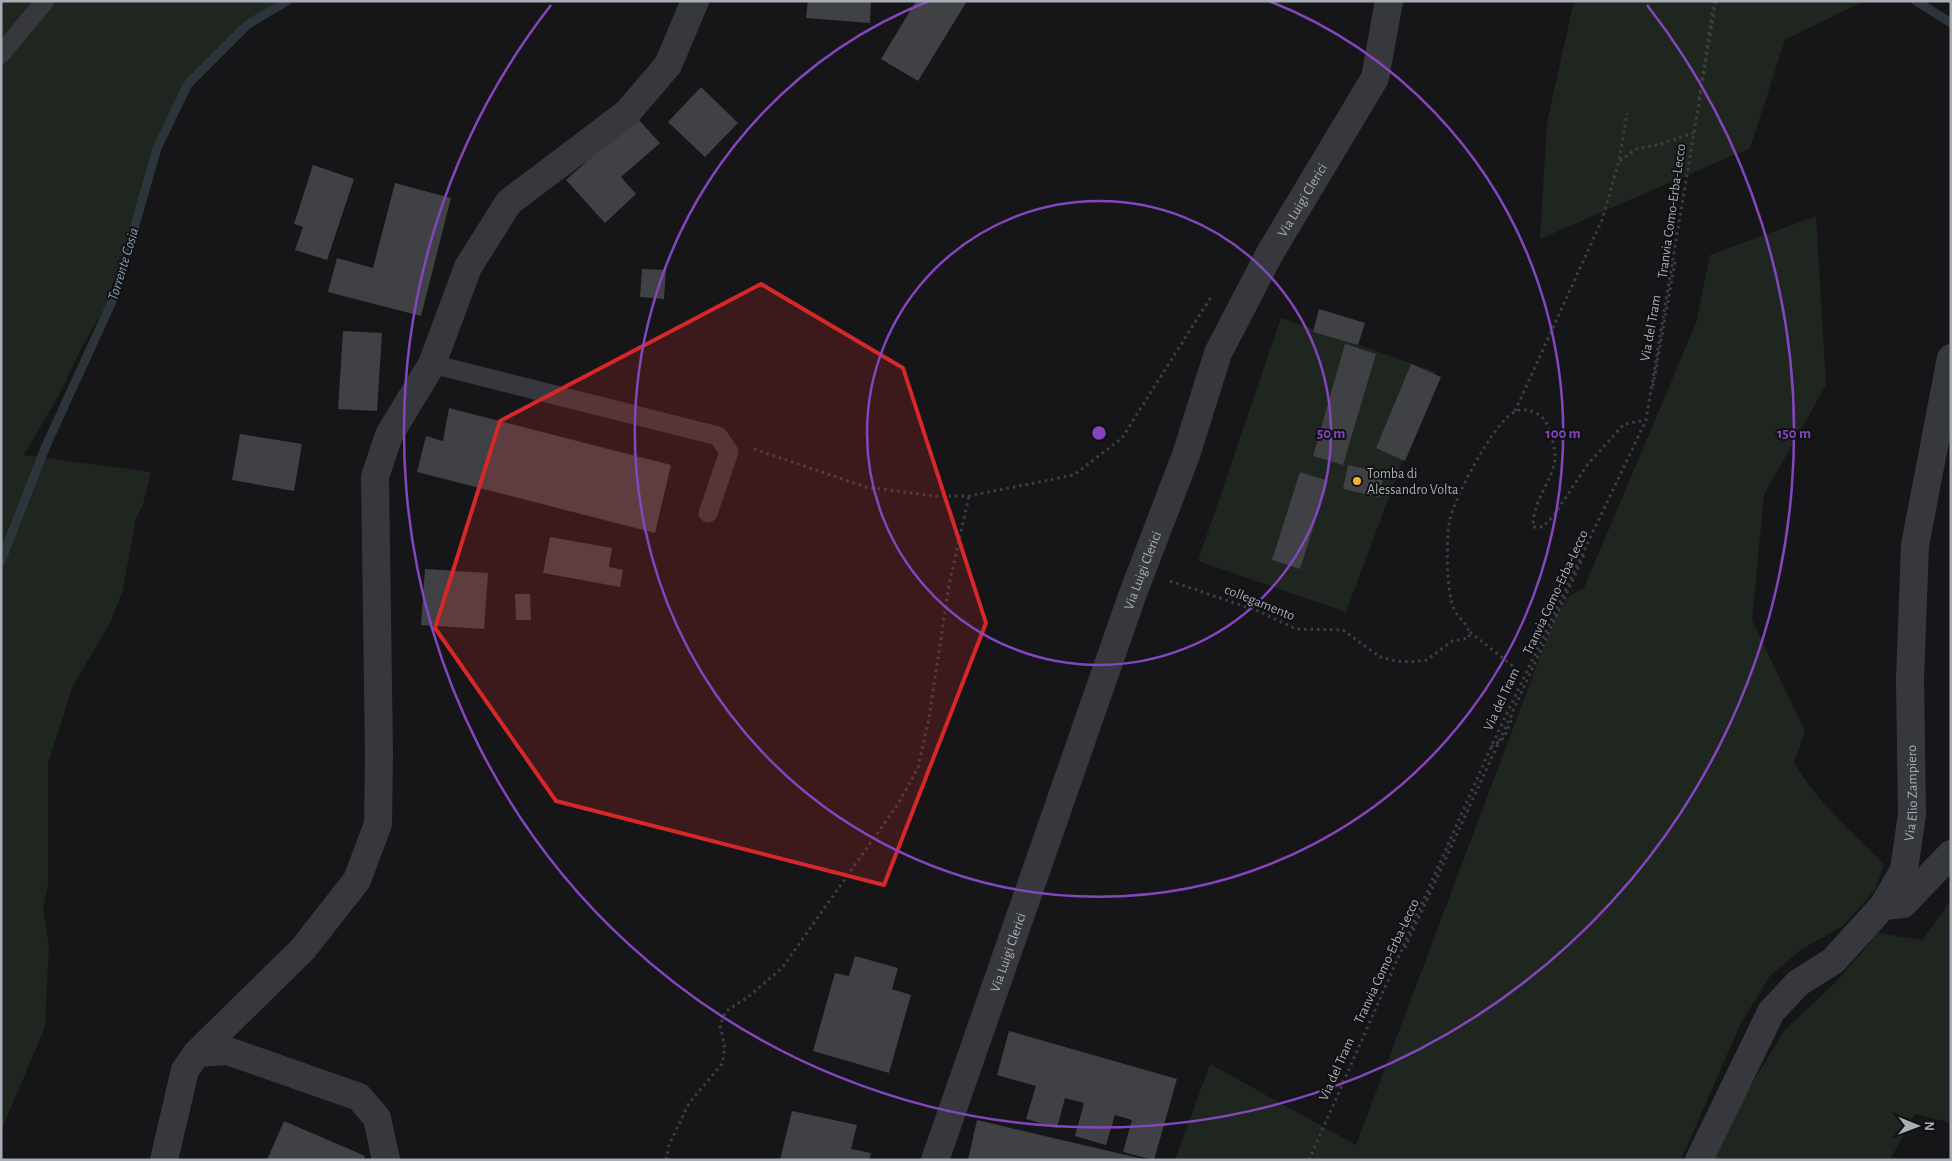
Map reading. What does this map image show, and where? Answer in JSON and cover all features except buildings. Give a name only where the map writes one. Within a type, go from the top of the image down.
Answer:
[{"type":"street","points":[[164,1160],[185,1070],[197,1053],[303,949],[357,880],[378,824],[376,477],[388,435],[432,364],[468,267],[509,202],[626,113],[668,65],[695,1]]},
{"type":"street","name":"Via Luigi Clerici","points":[[935,1160],[1132,596],[1186,455],[1218,352],[1270,253],[1375,78],[1389,1]]},
{"type":"street","name":"Via Elio Zampiero","points":[[1699,1160],[1771,1012],[1798,982],[1833,961],[1883,906],[1904,870],[1912,814],[1910,678],[1915,544],[1951,358]]},
{"type":"street","points":[[1883,906],[1903,904],[1951,854]]},
{"type":"street","points":[[197,1053],[228,1051],[360,1096],[377,1118],[386,1160]]},
{"type":"lane","points":[[1,54],[46,1]]},
{"type":"lane","points":[[432,364],[718,436],[729,452],[708,513]]},
{"type":"path","name":"Via del Tram","points":[[1308,1160],[1491,747],[1646,420],[1696,132],[1715,1]]},
{"type":"path","name":"Tranvia Como-Erba-Lecco","points":[[1308,1160],[1624,467],[1646,411],[1658,364],[1669,305],[1715,1]]},
{"type":"path","points":[[1514,667],[1469,632],[1467,624],[1454,610],[1449,593],[1450,518],[1469,475],[1496,428],[1515,411],[1602,220],[1619,161],[1627,113]]},
{"type":"path","points":[[1619,161],[1636,149],[1661,144],[1696,132]]},
{"type":"path","points":[[718,436],[866,487],[935,496],[969,496],[1074,475],[1122,438],[1214,293]]},
{"type":"path","points":[[1515,411],[1529,410],[1542,417],[1550,434],[1555,456],[1551,474],[1537,501],[1533,516],[1533,527],[1543,526],[1554,515],[1588,464],[1624,424],[1646,420]]},
{"type":"path","points":[[666,1160],[669,1145],[689,1103],[722,1064],[725,1048],[720,1025],[726,1011],[748,997],[782,968],[898,804],[918,768],[929,718],[949,585],[969,496]]},
{"type":"path","name":"collegamento","points":[[1132,596],[1158,582],[1172,581],[1258,611],[1296,629],[1343,630],[1380,657],[1396,661],[1427,660],[1452,641],[1469,638],[1469,632]]},
{"type":"path","points":[[1491,747],[1504,738],[1529,680]]},
{"type":"highlighted area","points":[[761,284],[903,368],[986,623],[884,885],[556,801],[435,628],[500,421]]},
{"type":"shaded area","points":[[1,1],[282,1],[202,70],[172,108],[150,165],[137,221],[115,290],[81,349],[59,395],[24,455],[151,472],[143,505],[136,518],[123,589],[111,621],[72,688],[48,764],[48,885],[43,909],[49,945],[45,1027],[1,1131]]},
{"type":"shaded area","points":[[1574,1],[1864,1],[1785,40],[1750,148],[1540,239],[1547,122]]},
{"type":"shaded area","points":[[1816,216],[1826,385],[1764,495],[1752,620],[1805,731],[1794,763],[1824,804],[1884,864],[1875,890],[1843,926],[1802,949],[1770,976],[1741,1023],[1681,1160],[1175,1160],[1210,1064],[1356,1145],[1556,614],[1570,595],[1584,588],[1696,323],[1710,255]]},
{"type":"shaded area","points":[[1281,318],[1436,372],[1346,612],[1198,561]]},
{"type":"shaded area","points":[[1951,900],[1951,1123],[1915,1114],[1890,1160],[1711,1160],[1744,1097],[1784,1031],[1838,980],[1878,933],[1922,940]]},
{"type":"waterway","name":"Torrente Cosia","points":[[1,561],[45,448],[115,295],[157,148],[188,84],[247,25],[287,1]]},
{"type":"waterway","points":[[1916,1],[1951,23]]},
{"type":"place","name":"Tomba di Alessandro Volta","points":[[1357,481]]}]
